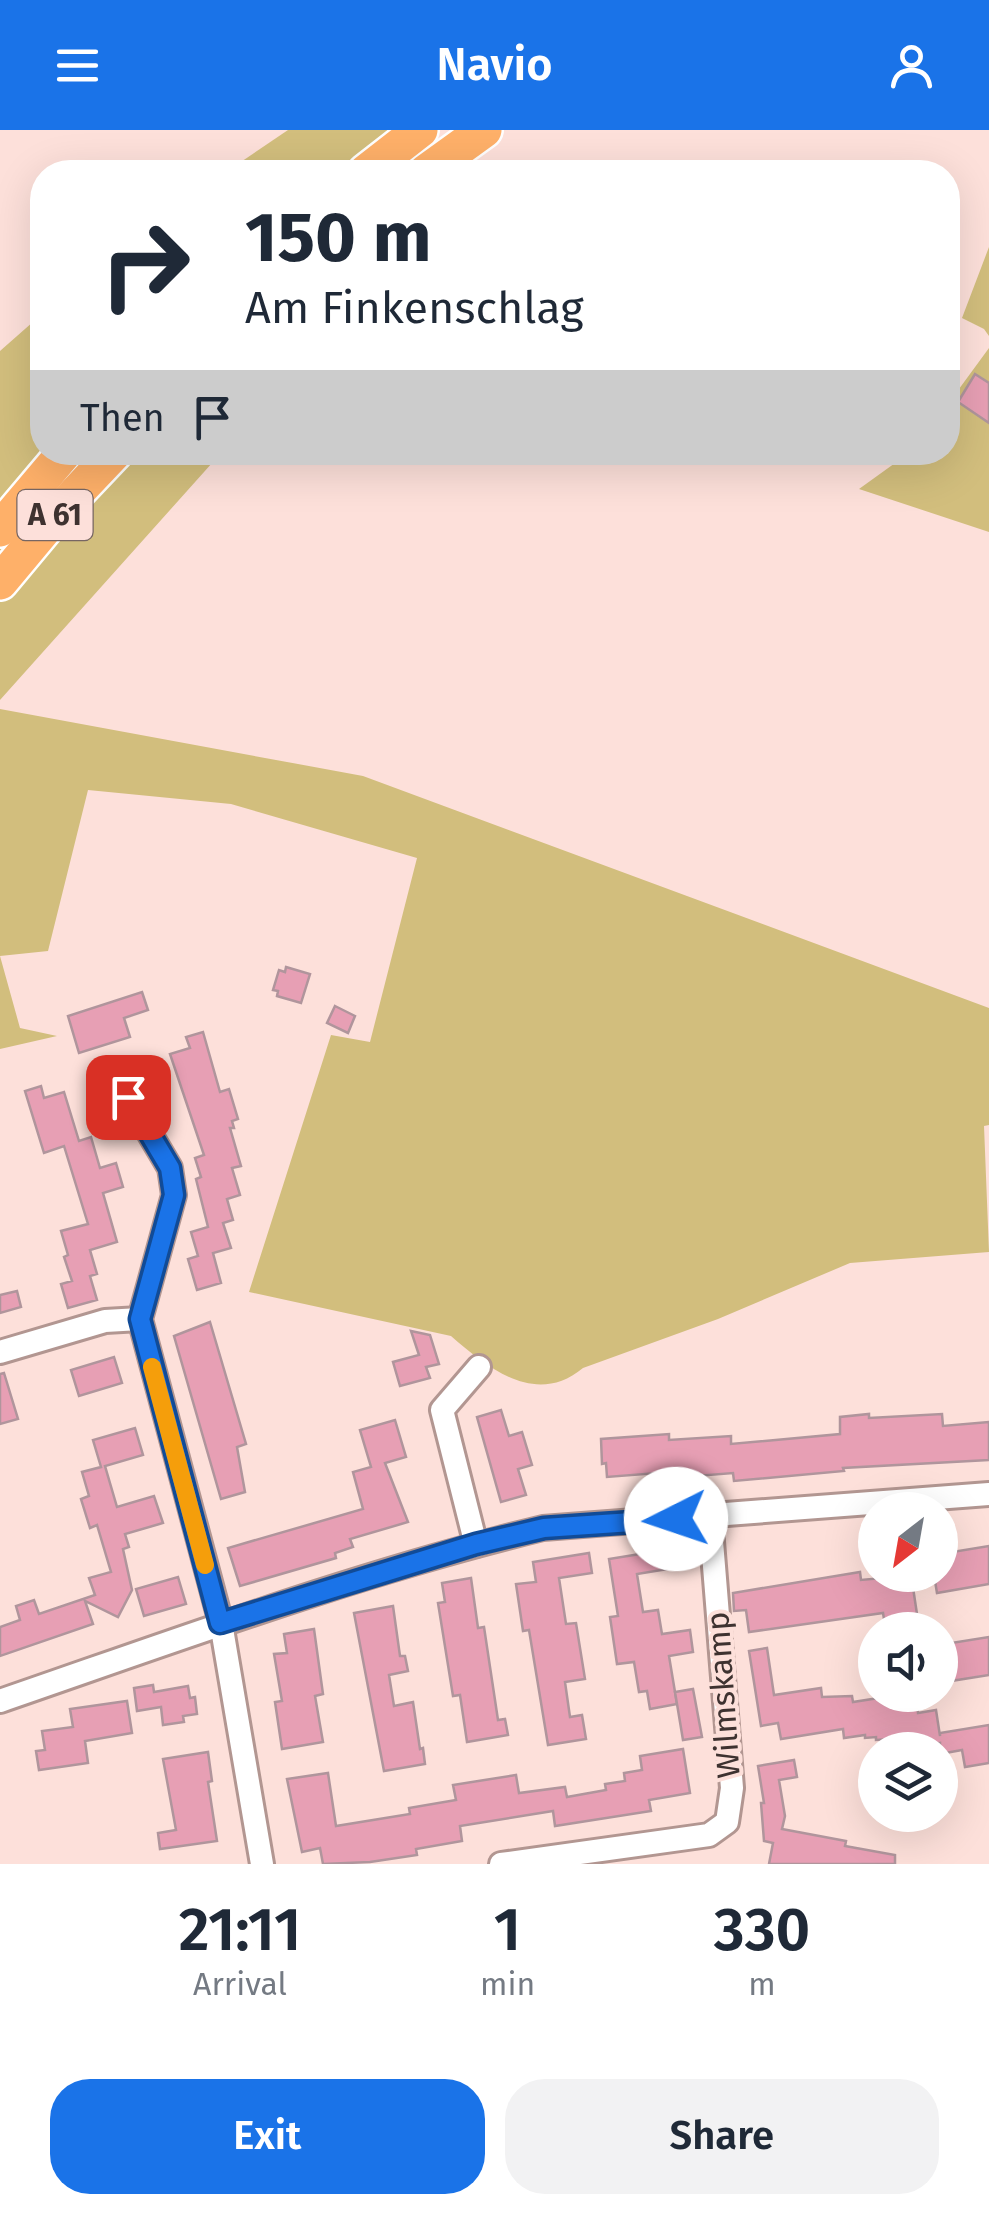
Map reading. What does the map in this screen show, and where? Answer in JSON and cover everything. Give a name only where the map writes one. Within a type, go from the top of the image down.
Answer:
[{"type":"highway","points":[[381,160],[420,130]]},
{"type":"highway","points":[[443,160],[484,130]]},
{"type":"highway","name":"A 61","points":[[0,529],[54,465]]},
{"type":"highway","name":"A 61","points":[[0,582],[103,465]]},
{"type":"street","points":[[128,1097],[170,1168],[174,1195],[140,1319],[220,1623],[262,1864]]},
{"type":"street","points":[[0,1352],[106,1321],[140,1319]]},
{"type":"street","points":[[476,1544],[442,1410],[480,1367]]},
{"type":"street","points":[[0,1700],[220,1623],[476,1544],[544,1528],[989,1494]]},
{"type":"street","name":"Wilmskamp","points":[[501,1864],[709,1835],[726,1822],[732,1788],[710,1517]]},
{"type":"shaded area","points":[[288,130],[392,130],[417,160],[244,160]]},
{"type":"shaded area","points":[[989,247],[989,336],[984,329],[962,318]]},
{"type":"shaded area","points":[[30,325],[30,465],[210,465],[0,700],[0,351]]},
{"type":"shaded area","points":[[989,348],[989,532],[859,489],[892,465],[960,465],[960,388]]},
{"type":"shaded area","points":[[0,709],[363,776],[989,1008],[989,1125],[984,1126],[989,1252],[850,1263],[548,1384],[531,1384],[497,1371],[451,1336],[249,1292],[331,1035],[370,1042],[417,858],[231,804],[88,790],[48,951],[0,956]]},
{"type":"shaded area","points":[[0,956],[20,1028],[57,1036],[0,1049]]},
{"type":"building","points":[[975,374],[989,383],[989,423],[960,403]]},
{"type":"building","points":[[286,967],[310,974],[301,1003],[277,996],[278,991],[273,990],[279,970],[285,972]]},
{"type":"building","points":[[142,992],[148,1010],[124,1018],[130,1037],[79,1053],[68,1016]]},
{"type":"building","points":[[335,1006],[355,1016],[348,1033],[327,1023]]},
{"type":"building","points":[[203,1032],[220,1092],[229,1089],[238,1119],[232,1121],[234,1128],[230,1128],[241,1166],[232,1168],[240,1195],[227,1199],[233,1220],[223,1223],[231,1248],[213,1253],[221,1283],[197,1290],[188,1259],[198,1256],[191,1232],[208,1227],[196,1179],[201,1177],[195,1158],[204,1155],[170,1054],[190,1048],[186,1037]]},
{"type":"building","points":[[41,1086],[44,1098],[64,1092],[79,1141],[91,1137],[100,1168],[116,1163],[123,1187],[103,1193],[117,1242],[90,1250],[97,1274],[90,1276],[97,1300],[68,1308],[61,1284],[72,1281],[61,1231],[88,1224],[64,1146],[44,1153],[25,1091]]},
{"type":"building","points":[[17,1291],[21,1307],[0,1313],[0,1295]]},
{"type":"building","points":[[210,1322],[246,1444],[237,1447],[245,1492],[221,1499],[174,1336]]},
{"type":"building","points":[[411,1331],[430,1335],[439,1364],[426,1367],[430,1378],[400,1386],[393,1362],[419,1355]]},
{"type":"building","points":[[114,1357],[122,1383],[79,1396],[71,1370]]},
{"type":"building","points":[[4,1373],[18,1419],[0,1424],[0,1374]]},
{"type":"building","points":[[501,1410],[509,1436],[522,1432],[532,1465],[518,1469],[526,1495],[501,1502],[477,1417]]},
{"type":"building","points":[[869,1414],[869,1418],[942,1414],[943,1426],[989,1422],[989,1460],[843,1468],[844,1471],[734,1481],[733,1473],[671,1478],[670,1472],[607,1477],[606,1463],[602,1464],[601,1439],[669,1434],[669,1440],[731,1436],[731,1444],[840,1434],[840,1417]]},
{"type":"building","points":[[395,1420],[406,1457],[385,1463],[408,1522],[350,1539],[353,1547],[335,1553],[336,1558],[240,1586],[228,1548],[363,1509],[353,1472],[371,1467],[360,1430]]},
{"type":"building","points":[[135,1428],[143,1455],[105,1466],[117,1507],[154,1496],[163,1523],[125,1534],[129,1547],[123,1549],[132,1590],[118,1617],[85,1601],[93,1624],[0,1656],[0,1627],[20,1620],[16,1606],[34,1600],[39,1614],[95,1595],[89,1578],[111,1572],[97,1525],[90,1528],[81,1499],[89,1496],[82,1472],[101,1467],[93,1440]]},
{"type":"building","points":[[989,1546],[989,1584],[958,1589],[958,1551]]},
{"type":"building","points":[[671,1549],[674,1568],[637,1574],[643,1612],[658,1610],[662,1634],[690,1630],[693,1652],[669,1656],[677,1704],[650,1709],[647,1691],[639,1692],[634,1662],[617,1664],[610,1617],[618,1616],[609,1559]]},
{"type":"building","points":[[589,1553],[592,1573],[559,1578],[566,1624],[576,1623],[585,1679],[565,1682],[570,1717],[582,1715],[586,1739],[548,1745],[529,1630],[523,1631],[516,1584],[536,1582],[533,1562]]},
{"type":"building","points":[[858,1572],[858,1592],[914,1592],[917,1612],[858,1612],[858,1617],[749,1632],[746,1610],[734,1611],[733,1593]]},
{"type":"building","points":[[178,1577],[186,1604],[144,1616],[136,1589]]},
{"type":"building","points":[[471,1578],[478,1628],[484,1627],[498,1720],[505,1719],[508,1735],[467,1742],[460,1695],[453,1696],[438,1603],[445,1602],[442,1583]]},
{"type":"building","points":[[393,1606],[400,1656],[405,1656],[408,1671],[389,1675],[394,1706],[413,1702],[425,1764],[384,1771],[354,1613]]},
{"type":"building","points":[[314,1629],[323,1694],[315,1696],[323,1742],[282,1749],[275,1702],[282,1701],[274,1654],[287,1653],[284,1634]]},
{"type":"building","points":[[989,1637],[989,1675],[958,1680],[958,1642]]},
{"type":"building","points":[[767,1648],[774,1695],[821,1688],[822,1697],[852,1696],[853,1702],[858,1701],[858,1712],[936,1712],[939,1732],[858,1732],[858,1736],[844,1738],[843,1729],[781,1739],[778,1723],[761,1726],[749,1651]]},
{"type":"building","points":[[153,1685],[154,1692],[188,1686],[190,1698],[195,1697],[197,1714],[183,1716],[184,1722],[163,1725],[161,1707],[137,1711],[134,1688]]},
{"type":"building","points":[[693,1689],[702,1737],[683,1740],[675,1692]]},
{"type":"building","points":[[127,1701],[132,1733],[85,1741],[88,1763],[39,1770],[36,1751],[45,1750],[42,1731],[73,1727],[70,1709]]},
{"type":"building","points":[[989,1725],[989,1763],[965,1767],[962,1750],[958,1751],[958,1732],[946,1732]]},
{"type":"building","points":[[683,1749],[690,1793],[649,1800],[651,1811],[555,1826],[553,1811],[460,1826],[462,1841],[416,1849],[417,1855],[370,1862],[323,1864],[320,1848],[302,1852],[287,1779],[328,1773],[336,1826],[410,1814],[409,1808],[456,1800],[453,1785],[516,1775],[519,1793],[565,1787],[567,1797],[606,1790],[605,1784],[625,1781],[624,1773],[642,1770],[640,1756]]},
{"type":"building","points":[[208,1752],[212,1781],[208,1782],[217,1841],[160,1849],[158,1833],[176,1830],[163,1759]]},
{"type":"building","points":[[794,1760],[797,1777],[779,1780],[785,1816],[782,1829],[895,1855],[895,1864],[769,1864],[773,1843],[764,1841],[764,1803],[758,1766]]},
{"type":"slow traffic","points":[[152,1367],[205,1565]]},
{"type":"route","points":[[128,1097],[170,1168],[174,1195],[140,1319],[220,1623],[476,1544],[544,1528],[676,1519]]}]
